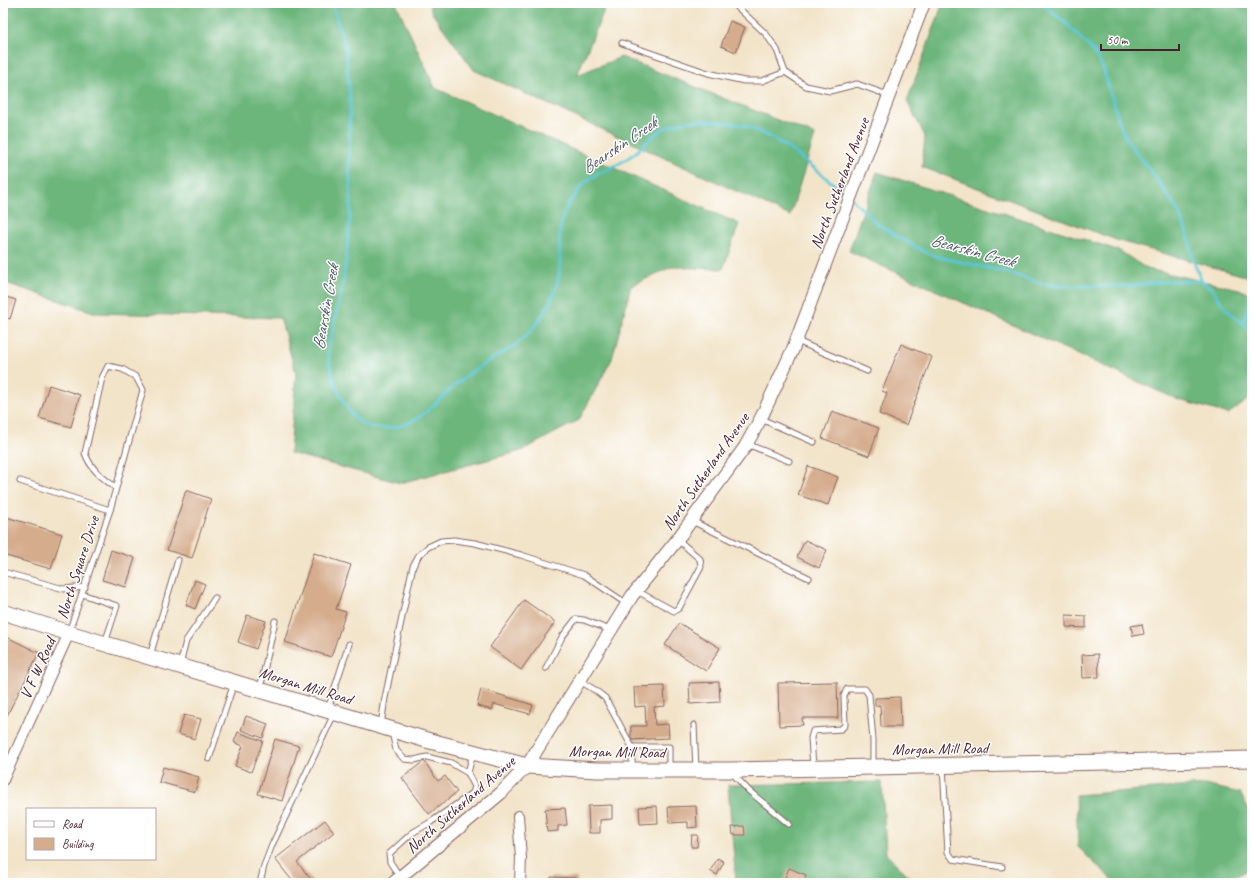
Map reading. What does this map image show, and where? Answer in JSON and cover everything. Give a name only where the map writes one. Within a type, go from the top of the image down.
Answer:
[{"type":"main road","name":"Morgan Mill Road","points":[[3,612],[386,728],[527,766],[632,771],[1252,759]]},
{"type":"street","name":"North Sutherland Avenue","points":[[396,880],[501,793],[527,766],[636,590],[677,540],[747,444],[760,420],[797,341],[924,3]]},
{"type":"street","name":"V F W Road","points":[[3,780],[69,633]]},
{"type":"street","points":[[518,816],[521,858],[520,883]]},
{"type":"lane","points":[[733,3],[766,34],[777,50],[785,72],[806,86],[830,91],[857,84],[889,96]]},
{"type":"lane","points":[[622,43],[708,73],[744,81],[762,81],[785,72]]},
{"type":"lane","points":[[797,341],[868,371]]},
{"type":"lane","name":"North Square Drive","points":[[69,633],[110,510],[143,390],[136,377],[122,369],[108,366],[102,378],[85,454],[88,462],[95,472],[116,488]]},
{"type":"lane","points":[[760,420],[814,442]]},
{"type":"lane","points":[[747,444],[789,461]]},
{"type":"lane","points":[[20,481],[110,510]]},
{"type":"lane","points":[[691,521],[809,578]]},
{"type":"lane","points":[[396,880],[390,862],[390,854],[412,833],[456,806],[473,793],[475,787],[468,774],[451,763],[427,756],[414,760],[404,758],[396,750],[386,728],[385,698],[413,566],[419,555],[428,547],[441,541],[454,540],[475,543],[521,555],[584,575],[627,604]]},
{"type":"lane","points":[[636,590],[674,611],[679,608],[701,567],[700,559],[677,540]]},
{"type":"lane","points":[[150,657],[178,560]]},
{"type":"lane","points":[[3,572],[64,589],[85,587]]},
{"type":"lane","points":[[82,594],[117,606],[105,644]]},
{"type":"lane","points":[[180,666],[186,641],[215,598]]},
{"type":"lane","points":[[546,668],[562,636],[576,619],[584,620],[611,631]]},
{"type":"lane","points":[[260,690],[275,621]]},
{"type":"lane","points":[[260,883],[264,866],[272,845],[331,711],[349,644]]},
{"type":"lane","points":[[580,681],[605,698],[632,747],[632,771]]},
{"type":"lane","points":[[209,759],[234,682]]},
{"type":"lane","points":[[814,768],[811,738],[813,731],[841,729],[845,725],[844,696],[847,689],[865,689],[869,695],[873,767]]},
{"type":"lane","points":[[694,725],[696,770]]},
{"type":"lane","points":[[632,747],[669,747],[669,770]]},
{"type":"lane","points":[[468,774],[473,752]]},
{"type":"lane","points":[[943,766],[948,852],[953,859],[1002,867]]},
{"type":"lane","points":[[729,770],[749,791],[789,824]]},
{"type":"green space","points":[[3,3],[396,3],[435,88],[739,224],[723,269],[671,267],[631,286],[612,359],[579,420],[521,451],[400,483],[290,453],[296,373],[280,318],[96,313],[3,282]]},
{"type":"green space","points":[[429,3],[607,3],[577,75],[621,57],[815,135],[790,216],[474,70],[432,13]]},
{"type":"green space","points":[[943,3],[1252,3],[1252,278],[1119,241],[922,167],[925,136],[907,101]]},
{"type":"green space","points":[[877,172],[1120,251],[1147,269],[1239,289],[1252,295],[1252,397],[1228,414],[1176,399],[849,251]]},
{"type":"green space","points":[[882,782],[886,854],[915,882],[946,883],[736,883],[728,785]]},
{"type":"green space","points":[[1205,785],[1240,793],[1252,815],[1252,867],[1225,883],[1115,883],[1078,847],[1076,795]]},
{"type":"building","points":[[730,21],[745,27],[736,52],[721,46]]},
{"type":"building","points":[[3,296],[16,300],[10,319],[3,317]]},
{"type":"building","points":[[901,344],[932,357],[906,425],[879,414],[887,393],[882,391]]},
{"type":"building","points":[[49,385],[80,395],[71,427],[39,418]]},
{"type":"building","points":[[832,411],[879,428],[869,456],[822,438]]},
{"type":"building","points":[[808,466],[838,477],[828,505],[798,495]]},
{"type":"building","points":[[186,490],[211,499],[192,558],[167,550]]},
{"type":"building","points":[[3,516],[62,534],[51,569],[3,555]]},
{"type":"building","points":[[805,540],[827,550],[819,568],[797,557]]},
{"type":"building","points":[[111,550],[135,558],[126,587],[102,580]]},
{"type":"building","points":[[314,553],[351,565],[336,609],[346,612],[331,657],[285,642]]},
{"type":"building","points":[[195,580],[205,584],[195,609],[186,605]]},
{"type":"building","points":[[524,600],[555,622],[521,670],[490,647]]},
{"type":"building","points":[[247,615],[266,621],[256,649],[238,642]]},
{"type":"building","points":[[1066,615],[1086,616],[1086,628],[1066,627]]},
{"type":"building","points":[[679,623],[720,648],[706,671],[665,645]]},
{"type":"building","points":[[1142,624],[1144,634],[1133,636],[1131,626]]},
{"type":"building","points":[[3,635],[39,653],[3,723]]},
{"type":"building","points":[[1098,654],[1099,677],[1083,678],[1082,655]]},
{"type":"building","points":[[719,682],[720,702],[690,704],[689,683]]},
{"type":"building","points":[[837,682],[838,718],[802,718],[803,725],[779,726],[778,683]]},
{"type":"building","points":[[664,686],[665,706],[654,707],[655,725],[668,724],[669,738],[631,740],[631,726],[646,726],[645,706],[635,707],[634,687]]},
{"type":"building","points":[[481,689],[533,705],[530,714],[494,704],[492,710],[477,706]]},
{"type":"building","points":[[900,697],[901,727],[881,727],[880,705],[875,706],[875,698]]},
{"type":"building","points":[[184,715],[201,719],[195,739],[178,734]]},
{"type":"building","points":[[246,716],[268,724],[263,738],[241,730]]},
{"type":"building","points":[[238,732],[263,741],[251,772],[235,766],[243,746],[234,742]]},
{"type":"building","points":[[275,739],[299,746],[282,801],[258,794]]},
{"type":"building","points":[[424,761],[438,781],[445,776],[457,792],[429,814],[402,778]]},
{"type":"building","points":[[163,767],[199,777],[195,792],[159,782]]},
{"type":"building","points":[[612,805],[612,819],[600,820],[600,833],[589,833],[588,806]]},
{"type":"building","points":[[657,806],[658,823],[640,824],[639,807]]},
{"type":"building","points":[[696,806],[697,827],[688,828],[688,822],[669,823],[668,807]]},
{"type":"building","points":[[565,808],[567,825],[558,826],[558,831],[547,832],[545,809]]},
{"type":"building","points":[[325,820],[334,832],[297,862],[314,883],[294,883],[275,859]]},
{"type":"building","points":[[744,826],[745,835],[733,835],[732,827]]},
{"type":"building","points":[[692,835],[698,835],[697,847],[691,847]]},
{"type":"building","points":[[718,858],[724,862],[717,875],[710,871]]},
{"type":"building","points":[[789,868],[806,875],[803,883],[783,883]]},
{"type":"building","points":[[551,877],[577,878],[577,883],[551,883]]},
{"type":"waterway","name":"Bearskin Creek","points":[[332,3],[345,47],[347,63],[350,104],[349,162],[351,202],[346,262],[341,293],[328,349],[332,373],[340,395],[352,414],[366,426],[376,428],[393,428],[412,421],[429,410],[454,386],[472,372],[523,339],[546,310],[554,293],[560,266],[562,219],[569,203],[586,181],[623,161],[636,152],[656,134],[672,125],[684,122],[711,121],[745,126],[786,147],[812,166],[848,196]]},
{"type":"waterway","points":[[1041,3],[1069,26],[1095,53],[1103,68],[1121,128],[1129,143],[1156,178],[1178,211],[1188,235],[1194,263],[1202,281]]},
{"type":"waterway","name":"Bearskin Creek","points":[[852,199],[876,223],[925,252],[942,258],[1003,271],[1041,283],[1058,286],[1128,286],[1170,281],[1202,281],[1213,290],[1226,309],[1248,328],[1252,334]]},
{"type":"waterway","points":[[1243,324],[1252,300]]}]
